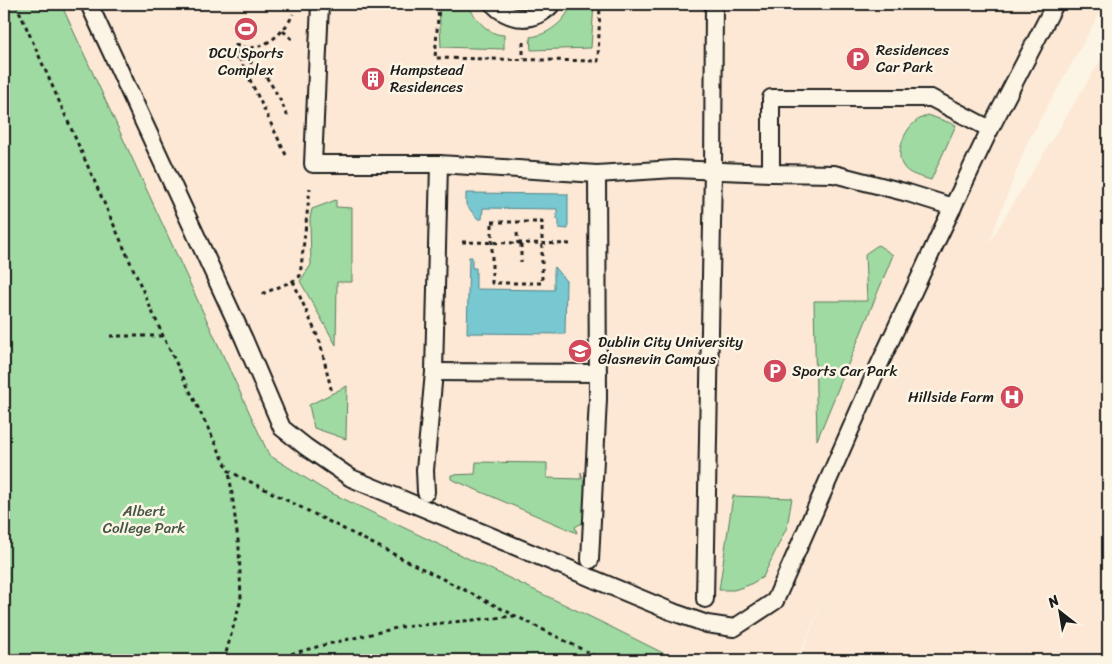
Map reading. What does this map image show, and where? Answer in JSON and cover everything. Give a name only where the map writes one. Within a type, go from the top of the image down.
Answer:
[{"type":"lane","points":[[89,4],[244,339],[282,428],[350,478],[673,612],[707,624],[734,628],[775,601],[874,376],[953,207],[990,129],[1055,4]]},
{"type":"lane","points":[[320,4],[313,164],[439,164],[597,174],[674,169],[834,174],[953,207]]},
{"type":"lane","points":[[493,4],[500,11],[511,17],[523,19],[540,14],[552,4]]},
{"type":"lane","points":[[705,599],[713,170],[714,4]]},
{"type":"lane","points":[[772,173],[771,98],[931,98],[990,129]]},
{"type":"lane","points":[[426,492],[425,470],[434,372],[439,241],[439,164]]},
{"type":"lane","points":[[590,560],[598,399],[597,174]]},
{"type":"lane","points":[[434,372],[598,373]]},
{"type":"path","points":[[439,4],[435,58],[598,61],[600,4]]},
{"type":"path","points":[[290,163],[239,57],[236,45],[244,47],[259,46],[275,38],[283,32],[294,11]]},
{"type":"path","points":[[226,61],[239,57],[252,62],[277,92],[289,118]]},
{"type":"path","points":[[262,294],[293,281],[300,276],[313,164]]},
{"type":"path","points":[[492,222],[542,222],[542,284],[492,283],[492,243],[492,222]]},
{"type":"path","points":[[518,233],[521,262]]},
{"type":"path","points":[[439,241],[596,245]]},
{"type":"path","points":[[293,281],[320,342],[332,393]]},
{"type":"path","points":[[110,336],[163,336]]},
{"type":"path","points":[[224,660],[241,599],[239,548],[229,471]]},
{"type":"path","points":[[268,660],[402,627],[516,616]]},
{"type":"shaded area","name":"Dublin City University Glasnevin Campus","points":[[61,4],[1105,4],[1027,143],[989,243],[1108,48],[1108,660],[799,660],[827,590],[797,660],[677,660],[323,489],[269,455]]},
{"type":"green space","name":"Albert College Park","points":[[4,4],[61,4],[269,455],[323,489],[677,660],[4,660]]},
{"type":"green space","points":[[439,4],[468,4],[482,25],[492,32],[504,35],[504,49],[441,47]]},
{"type":"green space","points":[[572,4],[594,4],[591,48],[531,50],[530,37],[537,36],[556,26]]},
{"type":"green space","points":[[928,115],[956,125],[931,180],[908,172],[903,166],[900,155],[900,149],[907,131],[919,119]]},
{"type":"green space","points":[[336,200],[336,207],[352,208],[352,282],[337,282],[336,345],[300,281],[311,265],[310,218],[312,209]]},
{"type":"green space","points":[[878,245],[893,255],[817,440],[814,301],[867,301],[865,254]]},
{"type":"green space","points":[[347,386],[346,439],[314,428],[309,405]]},
{"type":"green space","points":[[476,462],[547,463],[547,478],[581,479],[581,472],[585,487],[584,522],[575,527],[577,533],[451,479],[451,475],[475,474]]},
{"type":"green space","points":[[733,496],[792,498],[787,527],[763,577],[749,585],[734,590],[719,590]]},
{"type":"water","points":[[466,193],[568,194],[568,229],[559,228],[557,209],[483,208],[482,219],[478,219],[466,205]]},
{"type":"water","points":[[469,257],[472,257],[472,268],[476,268],[476,289],[554,290],[554,267],[566,281],[565,334],[467,333]]},
{"type":"place","name":"DCU Sports Complex","points":[[246,29]]},
{"type":"place","name":"Residences Car Park","points":[[858,59]]},
{"type":"place","name":"Hampstead Residences","points":[[373,79]]},
{"type":"place","name":"Dublin City University Glasnevin Campus","points":[[580,351]]},
{"type":"place","name":"Sports Car Park","points":[[775,371]]},
{"type":"place","name":"Hillside Farm","points":[[1012,397]]}]
